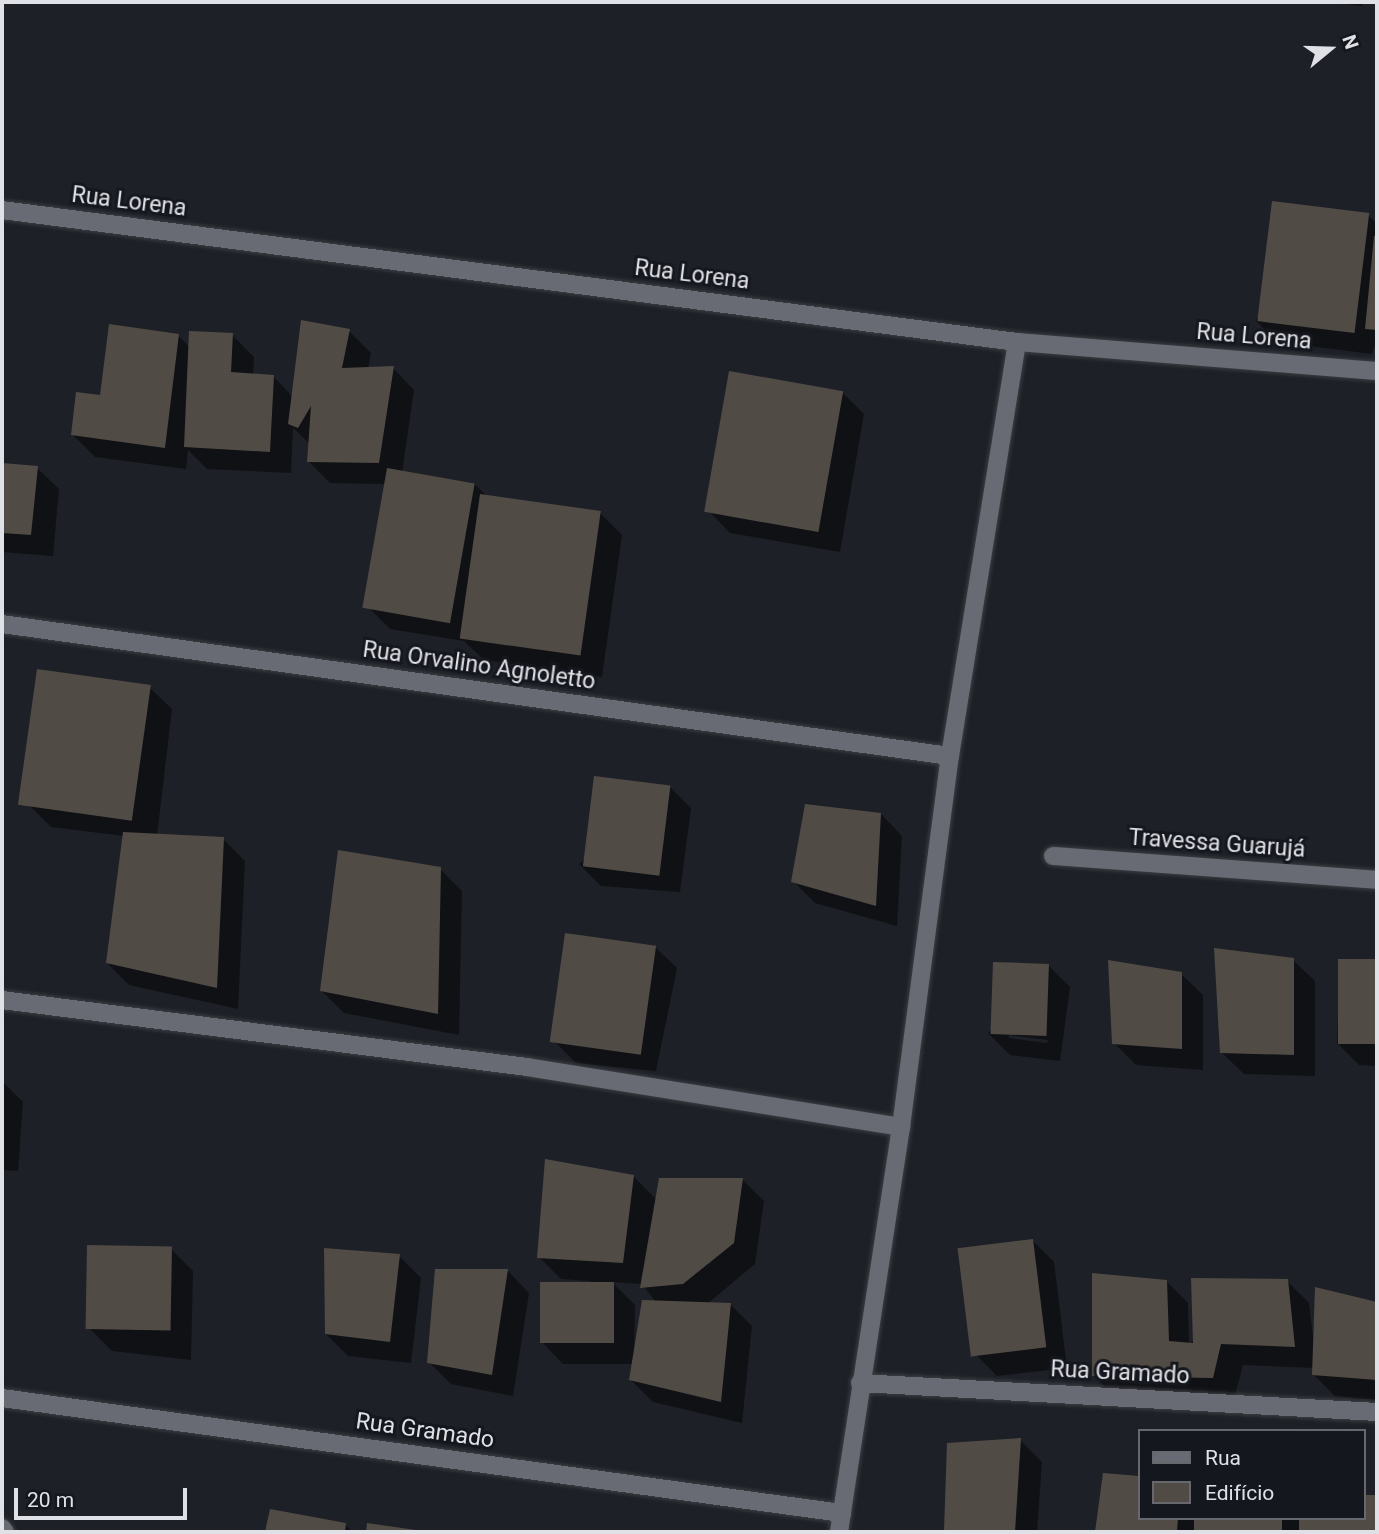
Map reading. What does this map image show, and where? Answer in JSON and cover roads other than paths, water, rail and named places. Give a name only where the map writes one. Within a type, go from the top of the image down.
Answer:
[{"type":"street","name":"Rua Lorena","points":[[2,210],[1017,342],[1377,371]]},
{"type":"street","points":[[839,1532],[901,1127],[950,756],[1017,342]]},
{"type":"street","name":"Rua Orvalino Agnoletto","points":[[2,624],[950,756]]},
{"type":"street","name":"Travessa Guarujá","points":[[1053,856],[1377,880]]},
{"type":"street","points":[[2,1000],[527,1067],[901,1127]]},
{"type":"street","name":"Rua Gramado","points":[[860,1383],[1377,1412]]},
{"type":"street","name":"Rua Gramado","points":[[2,1398],[842,1513]]},
{"type":"street","points":[[2,1528],[5,1532]]}]
